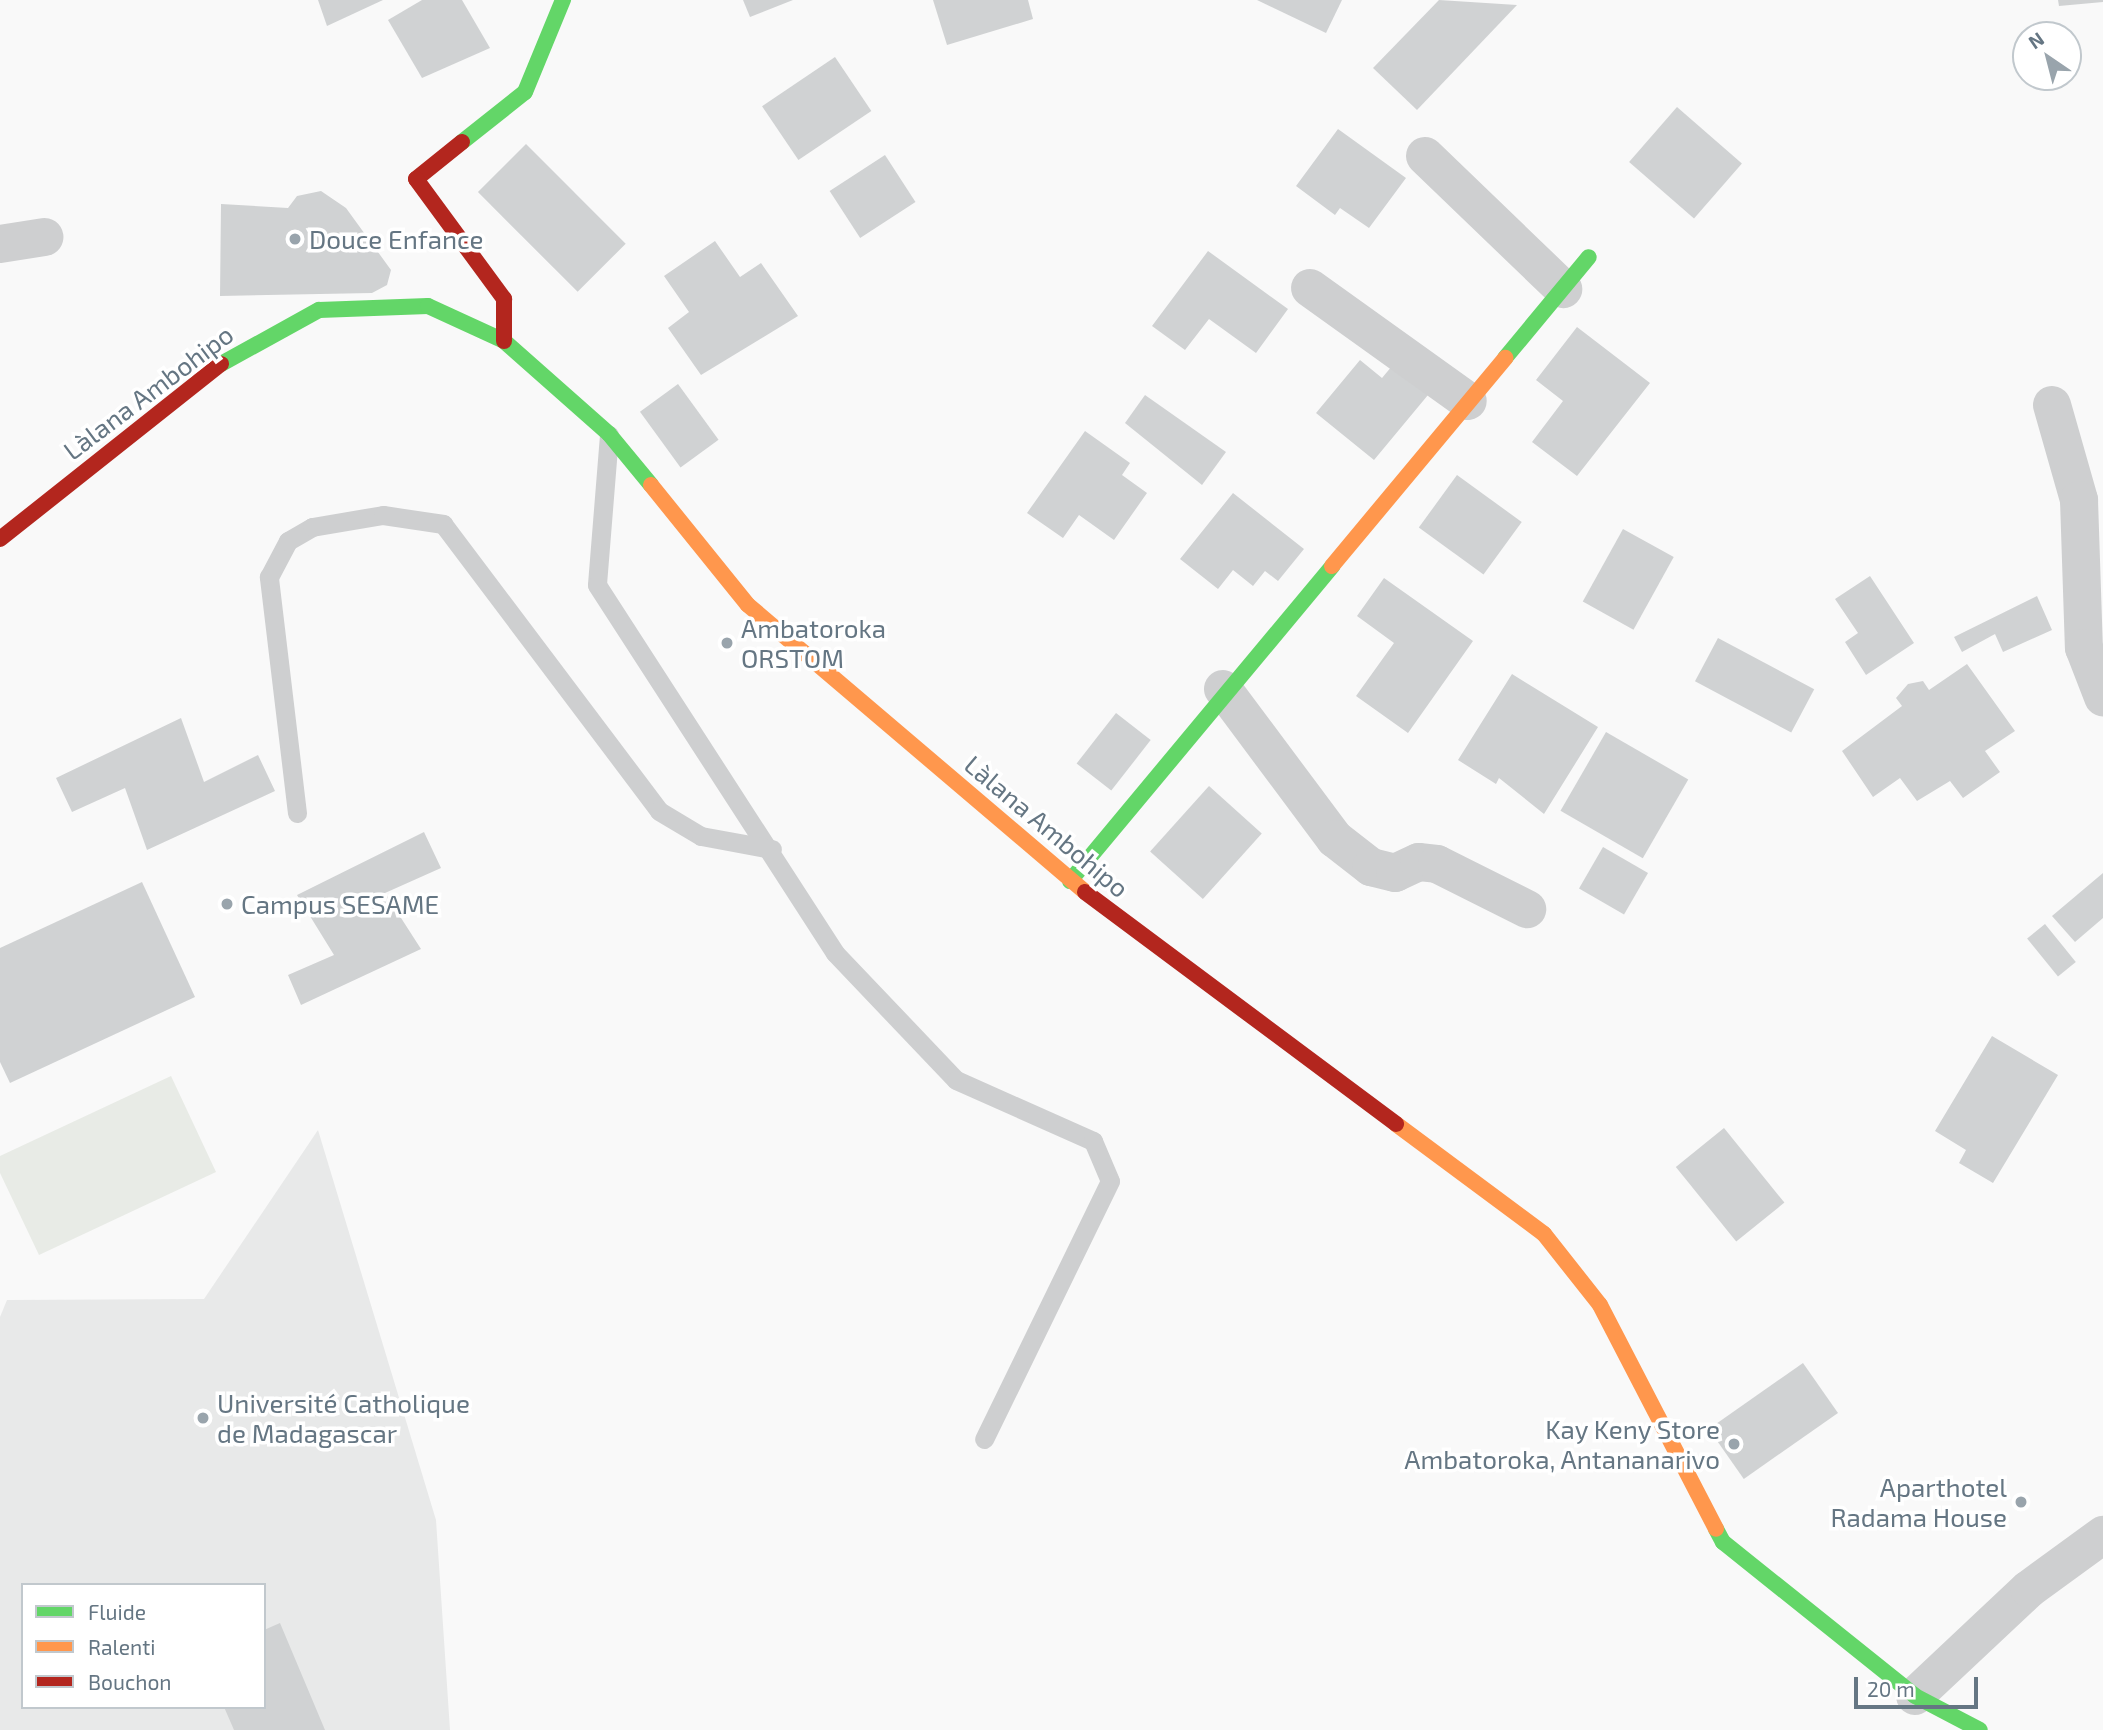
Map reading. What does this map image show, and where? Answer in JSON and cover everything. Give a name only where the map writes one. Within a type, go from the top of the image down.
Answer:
[{"type":"street","points":[[504,341],[504,299],[416,179],[525,92],[563,0]]},
{"type":"street","points":[[1425,156],[1563,289]]},
{"type":"street","points":[[0,244],[44,237]]},
{"type":"street","points":[[1070,880],[1223,689],[1589,257]]},
{"type":"street","points":[[1310,288],[1468,401]]},
{"type":"street","name":"Làlana Ambohipo","points":[[0,539],[230,356],[319,310],[428,306],[504,341],[609,434],[748,605],[1070,880],[1544,1234],[1600,1305],[1723,1542],[1915,1696],[1980,1730]]},
{"type":"street","points":[[2052,405],[2079,500],[2084,648],[2103,697]]},
{"type":"street","points":[[1223,689],[1335,839],[1371,867],[1395,873],[1429,862],[1527,909]]},
{"type":"street","points":[[1915,1696],[2029,1589],[2103,1535]]},
{"type":"lane","points":[[609,434],[597,585],[772,849],[835,953],[956,1080],[1093,1141],[1110,1181],[984,1439]]},
{"type":"lane","points":[[297,813],[269,577],[288,541],[312,527],[383,515],[443,524],[659,811],[701,836],[772,849]]},
{"type":"shaded area","points":[[171,1076],[216,1172],[39,1255],[0,1173],[0,1156]]},
{"type":"shaded area","name":"Université Catholique de Madagascar","points":[[318,1130],[436,1520],[450,1730],[0,1730],[0,1317],[7,1300],[204,1299]]},
{"type":"building","points":[[318,0],[383,0],[327,26]]},
{"type":"building","points":[[422,0],[462,0],[490,48],[422,78],[388,20]]},
{"type":"building","points":[[743,0],[793,0],[750,17]]},
{"type":"building","points":[[933,0],[1028,0],[1033,19],[947,45]]},
{"type":"building","points":[[1257,0],[1342,0],[1326,33]]},
{"type":"building","points":[[1439,0],[1517,5],[1417,110],[1373,68]]},
{"type":"building","points":[[2058,0],[2103,0],[2103,2],[2059,6]]},
{"type":"building","points":[[835,57],[871,111],[798,160],[762,106]]},
{"type":"building","points":[[1677,107],[1742,163],[1694,219],[1629,162]]},
{"type":"building","points":[[1338,129],[1406,178],[1369,228],[1340,208],[1335,215],[1296,186]]},
{"type":"building","points":[[526,144],[626,244],[578,292],[478,192]]},
{"type":"building","points":[[885,155],[915,202],[860,238],[830,191]]},
{"type":"building","name":"Douce Enfance","points":[[321,191],[346,208],[391,270],[387,285],[372,293],[220,296],[221,204],[288,208],[297,196]]},
{"type":"building","points":[[715,241],[740,277],[761,263],[798,316],[701,375],[668,328],[689,312],[664,276]]},
{"type":"building","points":[[1208,251],[1288,309],[1256,353],[1209,319],[1185,350],[1152,326]]},
{"type":"building","points":[[1577,327],[1650,383],[1577,476],[1532,442],[1563,401],[1536,380]]},
{"type":"building","points":[[1360,360],[1382,378],[1392,366],[1428,395],[1374,460],[1316,413]]},
{"type":"building","points":[[678,384],[719,440],[681,467],[640,412]]},
{"type":"building","points":[[1145,395],[1226,452],[1202,485],[1125,423]]},
{"type":"building","points":[[1085,431],[1130,463],[1122,475],[1147,493],[1114,540],[1079,515],[1063,538],[1027,513]]},
{"type":"building","points":[[1457,475],[1522,522],[1484,575],[1419,528]]},
{"type":"building","points":[[1233,493],[1304,549],[1278,581],[1265,571],[1253,586],[1233,570],[1218,589],[1180,559]]},
{"type":"building","points":[[1623,529],[1674,557],[1633,630],[1583,602]]},
{"type":"building","points":[[1870,576],[1914,643],[1866,675],[1845,642],[1858,633],[1835,599]]},
{"type":"building","points":[[1384,578],[1473,641],[1408,733],[1356,696],[1394,643],[1357,616]]},
{"type":"building","points":[[2037,596],[2052,630],[2003,652],[1995,634],[1962,652],[1954,637]]},
{"type":"building","points":[[1718,638],[1814,689],[1791,732],[1695,681]]},
{"type":"building","points":[[1967,664],[2015,731],[1985,751],[2000,772],[1963,798],[1950,781],[1917,801],[1900,778],[1873,797],[1842,751],[1902,706],[1896,698],[1908,684],[1923,681],[1929,690]]},
{"type":"building","points":[[1512,674],[1598,727],[1544,814],[1499,778],[1496,784],[1458,760]]},
{"type":"building","points":[[1116,713],[1151,740],[1111,791],[1077,763]]},
{"type":"building","points":[[181,718],[204,782],[258,755],[275,791],[147,850],[125,788],[72,812],[56,778]]},
{"type":"building","points":[[1606,732],[1688,779],[1643,858],[1560,811]]},
{"type":"building","points":[[1209,786],[1262,834],[1203,899],[1150,851]]},
{"type":"building","points":[[424,832],[441,868],[385,893],[421,949],[301,1005],[288,975],[334,955],[297,895]]},
{"type":"building","points":[[1603,847],[1648,873],[1624,915],[1579,889]]},
{"type":"building","points":[[2103,873],[2103,918],[2075,942],[2052,916]]},
{"type":"building","points":[[142,882],[195,997],[10,1083],[0,1062],[0,948]]},
{"type":"building","points":[[2045,924],[2076,962],[2058,977],[2027,938]]},
{"type":"building","points":[[1992,1036],[2058,1075],[1993,1183],[1959,1163],[1966,1150],[1935,1131]]},
{"type":"building","points":[[1724,1128],[1784,1203],[1736,1242],[1676,1167]]},
{"type":"building","points":[[1803,1363],[1838,1413],[1744,1479],[1709,1429]]},
{"type":"building","points":[[280,1623],[325,1730],[234,1730],[225,1709],[266,1709],[266,1629]]},
{"type":"traffic: fast","points":[[462,142],[525,92],[563,0]]},
{"type":"traffic: fast","points":[[1505,358],[1589,257]]},
{"type":"traffic: fast","points":[[221,364],[319,310],[428,306],[504,341],[609,434],[651,485]]},
{"type":"traffic: fast","points":[[1070,881],[1332,566]]},
{"type":"traffic: fast","points":[[1716,1529],[1723,1542],[1915,1696],[1980,1730]]},
{"type":"traffic: slow","points":[[1332,566],[1505,358]]},
{"type":"traffic: slow","points":[[651,485],[748,605],[1085,892]]},
{"type":"traffic: slow","points":[[1396,1124],[1544,1234],[1600,1305],[1716,1529]]},
{"type":"traffic: jam","points":[[462,142],[416,179],[504,299],[504,341]]},
{"type":"traffic: jam","points":[[0,539],[221,364]]},
{"type":"traffic: jam","points":[[1085,892],[1396,1124]]},
{"type":"place","name":"Douce Enfance","points":[[295,239]]},
{"type":"place","name":"Ambatoroka ORSTOM","points":[[727,643]]},
{"type":"place","name":"Campus SESAME","points":[[227,904]]},
{"type":"place","name":"Université Catholique de Madagascar","points":[[203,1418]]},
{"type":"place","name":"Kay Keny Store Ambatoroka, Antananarivo","points":[[1734,1444]]},
{"type":"place","name":"Aparthotel Radama House","points":[[2021,1502]]}]
